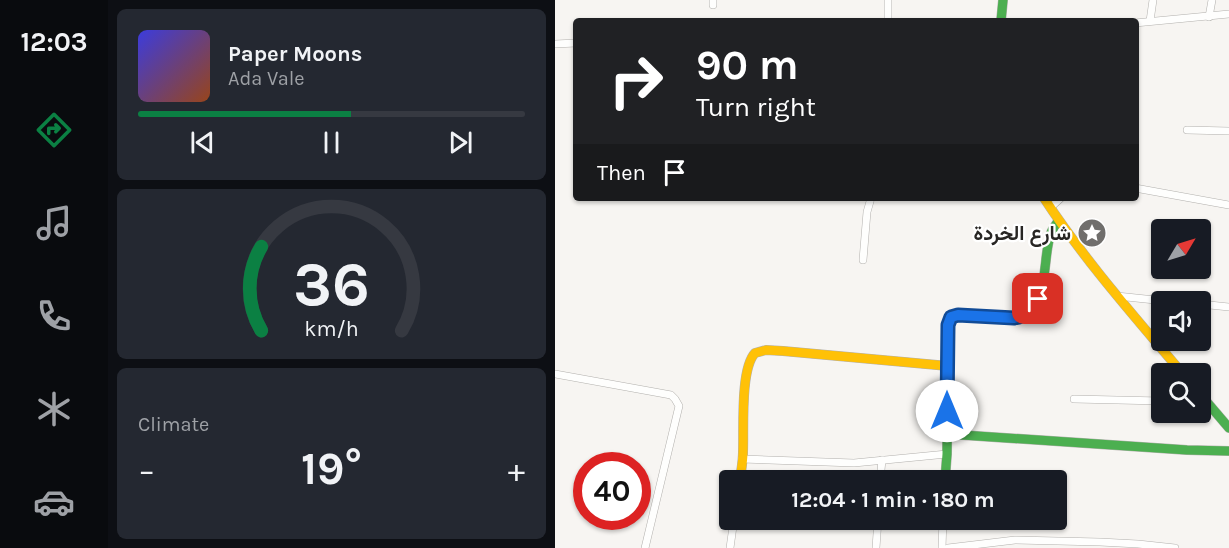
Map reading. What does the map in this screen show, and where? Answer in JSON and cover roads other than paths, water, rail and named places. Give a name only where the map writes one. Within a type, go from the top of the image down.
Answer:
[{"type":"street","points":[[888,0],[888,18]]},
{"type":"street","points":[[1001,18],[1003,0]]},
{"type":"street","points":[[1150,21],[1153,0]]},
{"type":"street","points":[[1209,17],[1212,0]]},
{"type":"street","points":[[1139,22],[1229,14]]},
{"type":"street","points":[[555,44],[573,43]]},
{"type":"street","points":[[1187,130],[1229,130]]},
{"type":"street","points":[[1139,189],[1229,205]]},
{"type":"street","points":[[863,260],[870,201]]},
{"type":"street","points":[[1046,201],[1058,221],[1117,296],[1174,363]]},
{"type":"street","points":[[1050,208],[1058,201]]},
{"type":"street","points":[[946,470],[948,325],[951,317],[958,315],[1014,318],[1026,314],[1038,299],[1052,232],[1058,221]]},
{"type":"street","points":[[1117,296],[1151,300]]},
{"type":"street","points":[[1211,305],[1229,307]]},
{"type":"street","points":[[741,470],[746,373],[752,355],[759,351],[783,351],[948,366]]},
{"type":"street","points":[[555,374],[671,395],[679,406],[645,548]]},
{"type":"street","points":[[1074,399],[1151,401]]},
{"type":"street","points":[[1211,409],[1229,428]]},
{"type":"street","points":[[947,434],[1229,451]]},
{"type":"street","points":[[743,459],[854,463],[947,454]]},
{"type":"street","points":[[881,470],[882,460]]},
{"type":"street","points":[[730,548],[732,530]]},
{"type":"street","points":[[876,548],[877,530]]},
{"type":"street","points":[[942,548],[943,530]]},
{"type":"street","points":[[948,548],[1015,540],[1100,542],[1175,548]]},
{"type":"place","name":"شارع الخردة","points":[[1092,233]]}]
